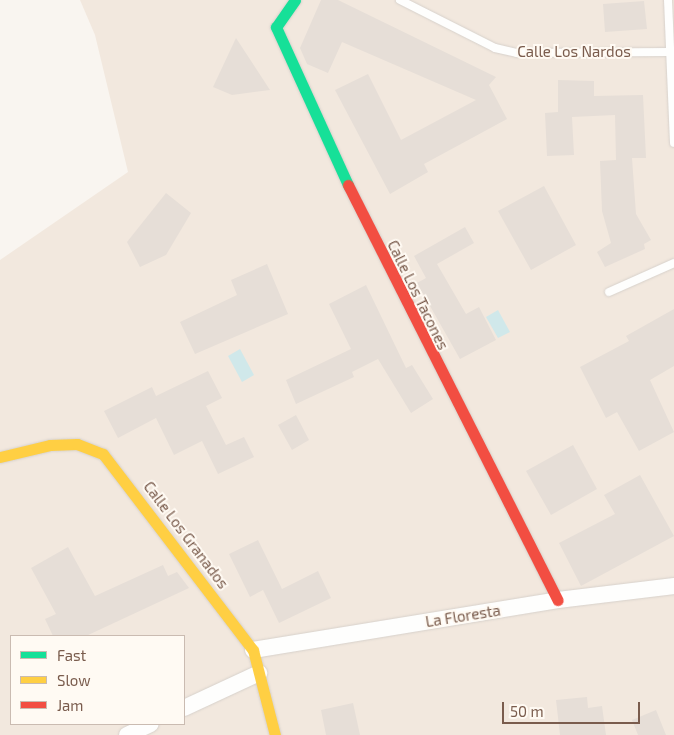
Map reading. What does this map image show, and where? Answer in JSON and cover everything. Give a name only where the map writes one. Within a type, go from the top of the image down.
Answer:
[{"type":"street","name":"Calle Los Tacones","points":[[295,0],[276,27],[385,265],[558,600]]},
{"type":"street","name":"Calle Los Granados","points":[[0,457],[50,445],[77,444],[103,454],[253,650],[275,735]]},
{"type":"street","name":"La Floresta","points":[[253,650],[558,600],[674,586]]},
{"type":"street","points":[[185,708],[259,673]]},
{"type":"street","points":[[127,735],[149,725]]},
{"type":"lane","name":"Calle Los Nardos","points":[[400,0],[495,48],[517,53],[670,52]]},
{"type":"lane","points":[[668,0],[674,143]]},
{"type":"lane","points":[[609,292],[674,263]]},
{"type":"shaded area","points":[[80,0],[674,0],[674,735],[0,735],[0,260],[128,172],[95,35]]},
{"type":"water","points":[[498,310],[510,332],[498,338],[486,317]]},
{"type":"water","points":[[240,349],[254,375],[242,382],[228,356]]},
{"type":"building","points":[[321,0],[338,0],[496,77],[489,85],[507,119],[424,164],[428,172],[390,194],[335,90],[368,74],[401,140],[476,100],[342,42],[328,73],[307,64],[300,48]]},
{"type":"building","points":[[644,1],[647,29],[605,32],[603,4]]},
{"type":"building","points":[[236,38],[270,90],[232,95],[213,87]]},
{"type":"building","points":[[558,80],[594,81],[594,96],[643,95],[646,158],[632,158],[636,214],[651,240],[644,244],[645,249],[605,267],[597,252],[611,243],[602,211],[600,161],[616,160],[615,115],[572,117],[574,155],[547,156],[545,113],[558,112]]},
{"type":"building","points":[[544,186],[576,245],[531,270],[498,211]]},
{"type":"building","points":[[166,193],[191,213],[166,255],[140,267],[127,242]]},
{"type":"building","points":[[465,227],[474,243],[437,264],[466,314],[479,307],[496,340],[460,359],[417,283],[426,278],[414,256]]},
{"type":"building","points":[[267,264],[288,314],[195,354],[180,322],[237,295],[231,280]]},
{"type":"building","points":[[366,285],[406,368],[412,365],[433,399],[411,413],[378,359],[352,372],[354,377],[296,404],[286,380],[351,349],[329,304]]},
{"type":"building","points":[[674,309],[674,366],[650,380],[674,432],[639,451],[617,412],[606,418],[580,367],[629,341],[626,336]]},
{"type":"building","points":[[208,371],[222,398],[206,406],[226,445],[244,437],[254,457],[218,474],[202,441],[174,455],[156,418],[118,438],[104,411],[152,387],[156,396]]},
{"type":"building","points":[[296,415],[309,440],[292,450],[278,425]]},
{"type":"building","points":[[573,445],[597,489],[551,515],[526,471]]},
{"type":"building","points":[[640,475],[674,536],[581,586],[559,543],[615,514],[604,495]]},
{"type":"building","points":[[258,540],[282,589],[318,571],[331,598],[279,623],[263,590],[250,597],[229,554]]},
{"type":"building","points":[[68,547],[95,596],[163,565],[168,576],[177,572],[189,588],[88,635],[53,635],[45,619],[56,614],[31,568]]},
{"type":"building","points":[[587,697],[588,708],[602,706],[606,735],[560,735],[556,700]]},
{"type":"building","points":[[353,703],[360,735],[326,735],[321,710]]},
{"type":"building","points":[[656,710],[666,735],[638,735],[632,720]]},
{"type":"traffic: fast","points":[[295,0],[276,27],[348,185]]},
{"type":"traffic: slow","points":[[0,457],[50,445],[77,444],[103,454],[253,650],[275,735]]},
{"type":"traffic: jam","points":[[348,185],[558,600]]}]
